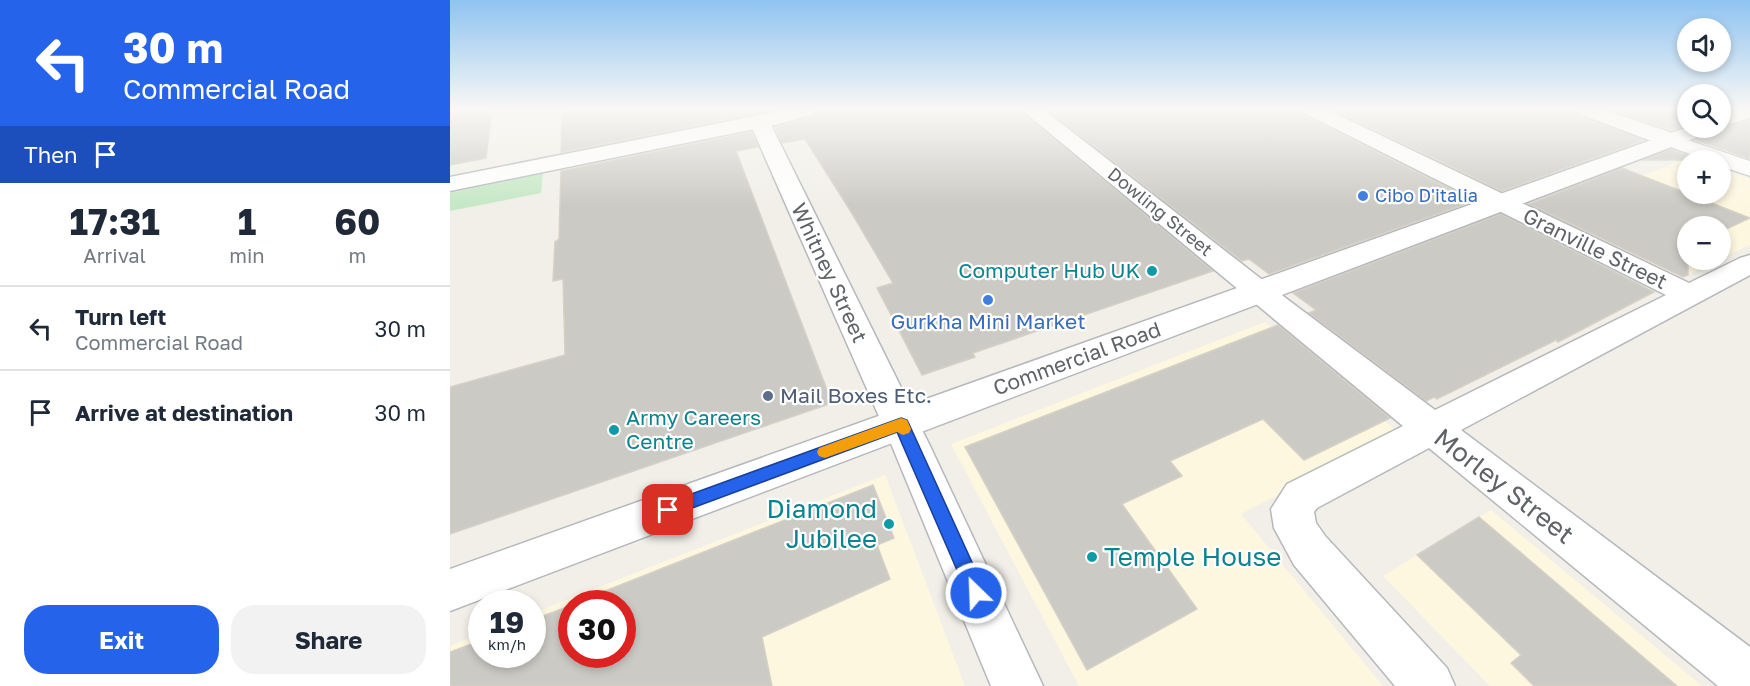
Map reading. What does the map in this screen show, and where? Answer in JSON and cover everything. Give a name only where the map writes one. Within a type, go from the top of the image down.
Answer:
[{"type":"street","points":[[450,184],[656,142]]},
{"type":"street","name":"Whitney Street","points":[[769,142],[901,424],[1017,686]]},
{"type":"street","name":"Dowling Street","points":[[1072,142],[1259,292]]},
{"type":"street","name":"Granville Street","points":[[1378,142],[1691,296]]},
{"type":"street","name":"Commercial Road","points":[[450,590],[1664,142]]},
{"type":"street","points":[[1676,142],[1750,169]]},
{"type":"street","points":[[1429,686],[1310,551],[1296,528],[1292,509],[1302,496],[1750,264]]},
{"type":"street","name":"Morley Street","points":[[1259,292],[1750,679]]},
{"type":"shaded area","points":[[1677,162],[1677,204],[1731,204],[1731,172],[1750,179],[1750,245],[1731,254],[1731,216],[1677,216],[1677,270],[1698,270],[1685,276],[1676,276],[1553,217],[1554,210]]},
{"type":"shaded area","points":[[1265,322],[1399,433],[1241,514],[1383,686],[1079,686],[951,444]]},
{"type":"shaded area","points":[[885,475],[965,686],[450,686],[450,646],[468,638],[468,668],[546,668],[546,608],[558,603],[558,668],[636,668],[636,590],[592,590]]},
{"type":"shaded area","points":[[1491,510],[1702,686],[1490,686],[1383,576]]},
{"type":"green space","points":[[543,173],[541,193],[450,211],[450,193]]},
{"type":"building","points":[[450,142],[488,142],[486,158],[450,165]]},
{"type":"building","points":[[561,142],[612,142],[561,152]]},
{"type":"building","points":[[702,142],[756,142],[758,147],[736,151],[832,403],[450,534],[450,387],[565,355],[563,279],[553,281],[555,242],[559,239],[561,171]]},
{"type":"building","points":[[807,142],[1058,142],[1213,271],[973,353],[975,357],[922,375],[877,288],[893,283]]},
{"type":"building","points":[[1088,142],[1357,142],[1474,201],[1269,274],[1249,259],[1242,261]]},
{"type":"building","points":[[1400,142],[1638,142],[1502,191]]},
{"type":"building","points":[[1702,142],[1750,142],[1750,159],[1731,152],[1731,150]]},
{"type":"building","points":[[1671,149],[1677,151],[1677,160],[1642,160]]},
{"type":"building","points":[[1622,168],[1677,189],[1677,204],[1714,204],[1750,218],[1731,227],[1731,216],[1677,216],[1677,270],[1688,270],[1688,275],[1683,277],[1529,204]]},
{"type":"building","points":[[1501,214],[1654,292],[1558,342],[1556,340],[1437,399],[1434,397],[1426,401],[1309,313],[1316,310],[1293,293]]},
{"type":"building","name":"Temple House","points":[[1278,325],[1390,418],[1304,460],[1263,419],[1170,461],[1182,476],[1122,504],[1197,609],[1087,670],[965,447]]},
{"type":"building","points":[[873,485],[894,538],[877,545],[890,579],[762,637],[772,686],[450,686],[450,652],[468,645],[468,668],[546,668],[546,615],[558,610],[558,668],[636,668],[636,590],[608,590]]},
{"type":"building","points":[[1479,517],[1677,686],[1534,686],[1511,663],[1521,655],[1417,555]]},
{"type":"slow traffic","points":[[825,452],[901,424],[903,429]]},
{"type":"place","name":"Cibo D'italia","points":[[1363,196]]},
{"type":"place","name":"Computer Hub UK","points":[[1152,271]]},
{"type":"place","name":"Gurkha Mini Market","points":[[988,300]]},
{"type":"place","name":"Mail Boxes Etc.","points":[[768,396]]},
{"type":"place","name":"Army Careers Centre","points":[[614,430]]},
{"type":"place","name":"Diamond Jubilee","points":[[889,524]]},
{"type":"place","name":"Temple House","points":[[1092,557]]},
{"type":"route","points":[[668,510],[901,424],[976,593]]}]
